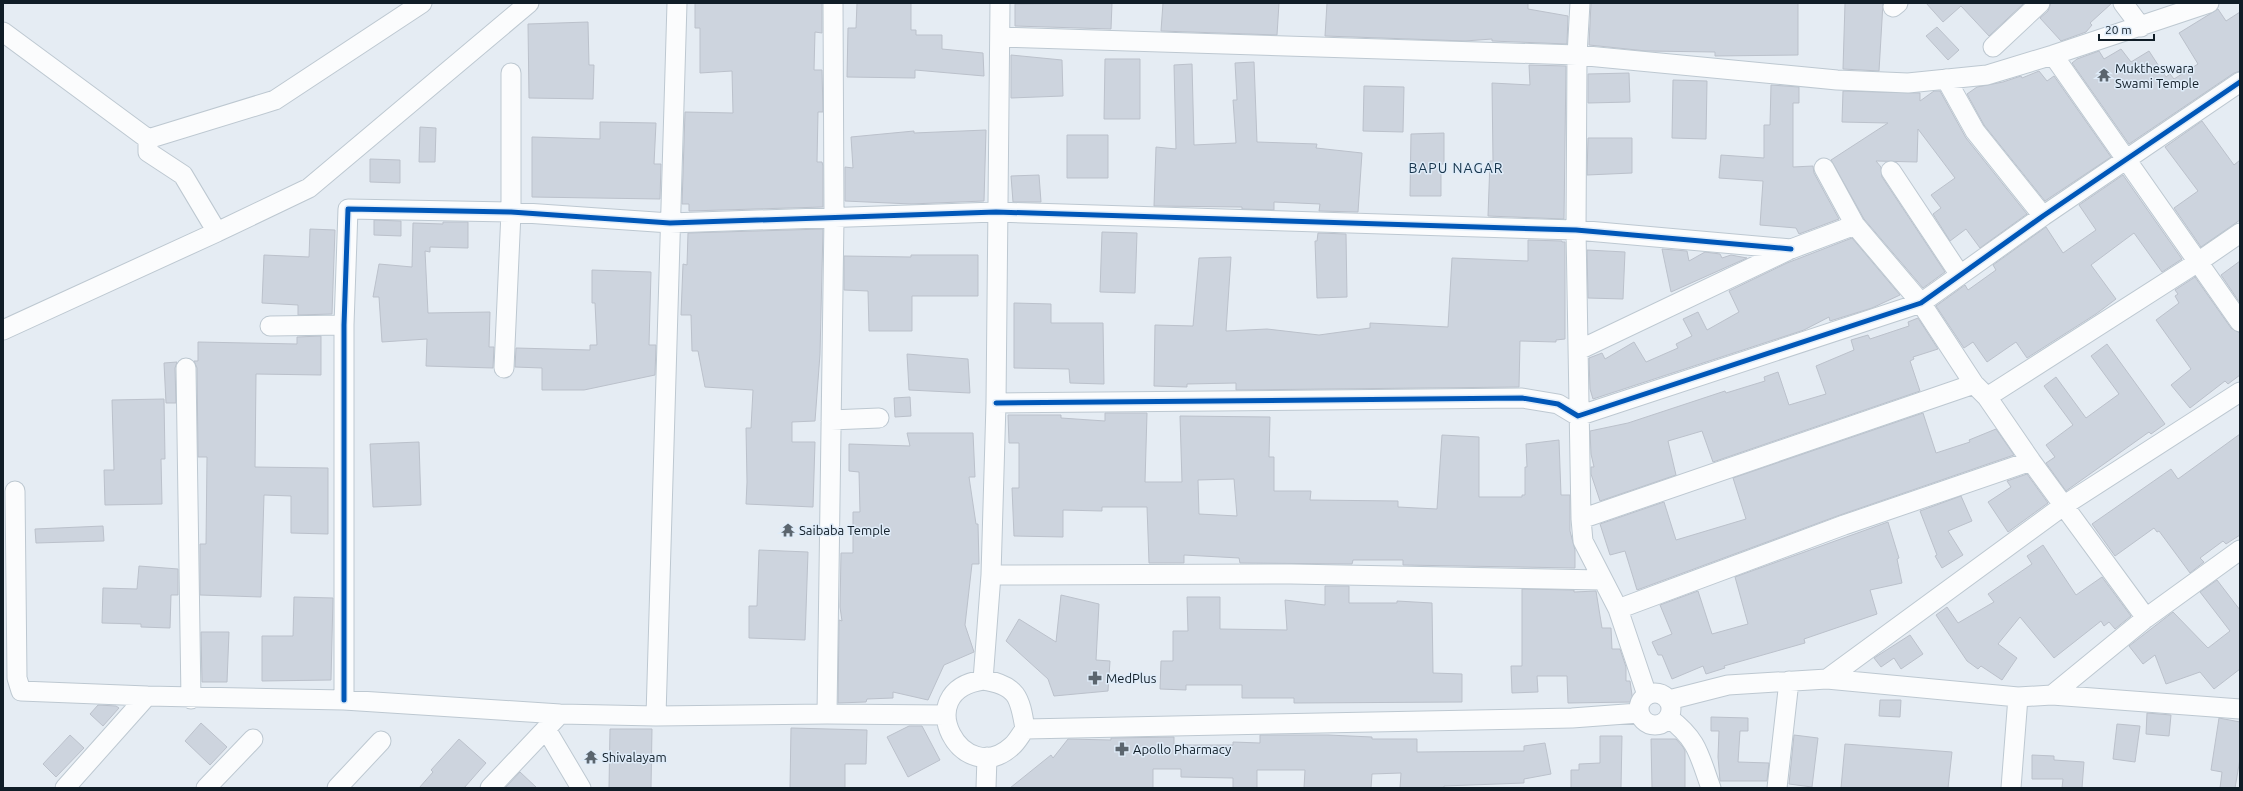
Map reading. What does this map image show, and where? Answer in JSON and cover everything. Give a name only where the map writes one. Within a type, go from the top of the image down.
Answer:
[{"type":"street","points":[[148,139],[275,100],[422,3]]},
{"type":"street","points":[[3,330],[309,188],[529,3]]},
{"type":"street","points":[[656,716],[677,3]]},
{"type":"street","points":[[827,714],[834,218],[833,3]]},
{"type":"street","points":[[983,680],[991,575],[996,403],[996,212],[1000,3]]},
{"type":"street","points":[[1580,3],[1577,55],[1576,230],[1579,350],[1578,416],[1581,519],[1584,541],[1602,580],[1618,609],[1647,695]]},
{"type":"street","points":[[1993,47],[2040,3]]},
{"type":"street","points":[[2123,3],[2140,27]]},
{"type":"street","points":[[1000,37],[1577,55],[1837,80],[1908,83],[1987,75],[2140,27],[2209,3]]},
{"type":"street","points":[[3,32],[148,139]]},
{"type":"street","points":[[2053,55],[2240,322]]},
{"type":"street","points":[[504,368],[511,212],[511,73]]},
{"type":"street","points":[[1946,79],[1975,131],[2043,216]]},
{"type":"street","points":[[996,403],[1522,398],[1558,404],[1578,416],[1921,303],[2043,216],[2240,82]]},
{"type":"street","points":[[148,139],[148,152],[183,175],[217,232]]},
{"type":"street","points":[[1824,168],[1854,224],[1921,303],[2063,506],[2146,618]]},
{"type":"street","points":[[1891,171],[1960,275]]},
{"type":"street","points":[[344,700],[344,325],[348,209],[511,212],[670,223],[996,212],[1576,230],[1791,249]]},
{"type":"street","points":[[1579,350],[1791,249],[1854,224]]},
{"type":"street","points":[[1581,519],[1981,390],[2198,262],[2240,233]]},
{"type":"street","points":[[270,326],[344,325]]},
{"type":"street","points":[[186,368],[191,699]]},
{"type":"street","points":[[1827,679],[2063,506],[2240,392]]},
{"type":"street","points":[[831,420],[879,418]]},
{"type":"street","points":[[1618,609],[1844,525],[2031,460]]},
{"type":"street","points":[[16,491],[17,678],[21,691],[191,699],[344,700],[560,714],[656,716],[827,714],[946,715]]},
{"type":"street","points":[[2052,695],[2146,618],[2240,550]]},
{"type":"street","points":[[991,575],[1290,574],[1602,580]]},
{"type":"street","points":[[1711,788],[1695,743],[1681,728],[1669,709],[1666,696],[1656,693],[1647,695],[1640,703],[1639,713],[1645,722],[1655,726],[1660,725],[1669,709],[1728,685],[1827,679],[2018,697],[2052,695],[2239,709]]},
{"type":"street","points":[[983,680],[999,682],[1012,690],[1021,704],[1025,729],[1013,746],[1001,754],[987,757],[970,755],[957,746],[948,731],[946,715],[948,706],[958,690],[965,685],[983,680]]},
{"type":"street","points":[[1776,788],[1789,681]]},
{"type":"street","points":[[65,788],[147,696]]},
{"type":"street","points":[[2011,788],[2018,697]]},
{"type":"street","points":[[1025,729],[1556,718],[1639,713]]},
{"type":"street","points":[[490,788],[560,714]]},
{"type":"street","points":[[546,729],[581,788]]},
{"type":"street","points":[[206,788],[253,739]]},
{"type":"street","points":[[337,788],[381,740]]},
{"type":"street","points":[[986,788],[987,757]]},
{"type":"building","points":[[695,3],[822,3],[822,33],[815,32],[814,70],[822,70],[823,112],[818,112],[817,162],[822,162],[823,166],[823,207],[689,211],[689,204],[682,204],[685,112],[733,113],[732,71],[700,73],[700,28],[695,28]]},
{"type":"building","points":[[857,3],[911,3],[911,30],[916,30],[916,35],[942,35],[942,49],[983,53],[984,76],[915,70],[915,78],[847,77],[848,28],[856,28]]},
{"type":"building","points":[[1112,3],[1111,29],[1015,26],[1015,4]]},
{"type":"building","points":[[1163,3],[1279,3],[1277,35],[1161,31]]},
{"type":"building","points":[[1327,3],[1528,3],[1528,9],[1568,16],[1567,44],[1492,41],[1492,39],[1465,41],[1325,36]]},
{"type":"building","points":[[1591,3],[1798,3],[1798,55],[1715,56],[1715,52],[1646,51],[1589,45]]},
{"type":"building","points":[[1845,3],[1883,3],[1879,71],[1843,69]]},
{"type":"building","points":[[1926,3],[2024,3],[1989,36],[1961,6],[1943,22]]},
{"type":"building","points":[[2051,3],[2112,3],[2090,23],[2092,25],[2086,32],[2061,41],[2040,18],[2048,11]]},
{"type":"building","points":[[2218,9],[2226,21],[2240,12],[2240,71],[2234,73],[2129,144],[2072,63],[2077,59],[2099,51],[2104,59],[2121,49],[2131,62],[2149,51],[2166,77],[2170,74],[2174,79],[2198,64],[2179,33]]},
{"type":"building","points":[[588,22],[589,65],[594,65],[593,99],[529,98],[528,24]]},
{"type":"building","points":[[1937,27],[1959,50],[1948,60],[1926,36]]},
{"type":"building","points":[[1011,55],[1062,60],[1063,96],[1011,98]]},
{"type":"building","points":[[1105,59],[1140,59],[1140,119],[1104,119]]},
{"type":"building","points":[[1254,62],[1257,142],[1317,144],[1316,148],[1362,153],[1358,212],[1319,211],[1320,204],[1274,202],[1274,210],[1242,209],[1242,207],[1154,206],[1156,147],[1176,149],[1174,65],[1192,64],[1194,145],[1236,143],[1233,100],[1237,100],[1235,63]]},
{"type":"building","points":[[1529,65],[1566,66],[1564,219],[1488,216],[1490,161],[1493,161],[1492,83],[1530,85]]},
{"type":"building","points":[[2039,71],[2047,81],[2054,76],[2111,157],[2045,201],[1984,125],[1967,94],[1977,87],[2003,82],[2021,76],[2022,78]]},
{"type":"building","points":[[1629,73],[1630,102],[1588,103],[1588,74]]},
{"type":"building","points":[[1673,80],[1707,81],[1706,139],[1672,138]]},
{"type":"building","points":[[1771,85],[1799,87],[1799,103],[1793,103],[1793,167],[1813,166],[1814,173],[1839,219],[1799,234],[1796,228],[1760,225],[1763,181],[1719,178],[1721,155],[1764,158],[1764,125],[1770,125]]},
{"type":"building","points":[[1364,86],[1404,87],[1403,132],[1363,131]]},
{"type":"building","points":[[1843,91],[1920,93],[1920,101],[1934,91],[1940,91],[1966,138],[2027,214],[1980,248],[1966,229],[1950,241],[1933,214],[1941,208],[1931,195],[1955,178],[1918,129],[1917,162],[1876,161],[1881,167],[1882,177],[1945,272],[1923,288],[1864,219],[1831,160],[1888,123],[1842,122]]},
{"type":"building","points":[[2202,121],[2234,165],[2240,160],[2240,220],[2201,247],[2174,208],[2198,191],[2165,147]]},
{"type":"building","points":[[600,122],[656,123],[654,164],[661,164],[660,199],[532,197],[532,137],[600,139]]},
{"type":"building","points":[[420,127],[436,128],[435,162],[419,162]]},
{"type":"building","points":[[986,130],[984,201],[911,204],[845,201],[845,167],[853,168],[851,137],[914,131],[914,133]]},
{"type":"building","points":[[1444,133],[1444,164],[1441,164],[1441,196],[1410,196],[1411,134]]},
{"type":"building","points":[[1067,135],[1108,135],[1108,178],[1067,178]]},
{"type":"building","points":[[1588,138],[1632,138],[1632,173],[1587,175]]},
{"type":"building","points":[[370,159],[400,160],[400,183],[370,182]]},
{"type":"building","points":[[1039,175],[1041,202],[1013,202],[1011,176]]},
{"type":"building","points":[[2123,175],[2182,259],[2162,272],[2134,233],[2091,265],[2116,299],[2096,314],[2027,358],[2016,342],[1987,362],[1973,342],[1964,348],[1936,306],[1965,285],[1968,290],[1996,270],[1993,265],[2046,227],[2063,253],[2096,230],[2079,205]]},
{"type":"building","points":[[374,220],[401,221],[401,236],[374,235]]},
{"type":"building","points":[[443,222],[468,222],[468,248],[430,247],[430,252],[425,251],[428,313],[490,312],[489,347],[494,347],[493,368],[426,366],[427,339],[382,342],[379,297],[373,297],[379,264],[412,267],[413,223],[443,224]]},
{"type":"building","points":[[310,229],[335,230],[332,314],[298,315],[298,305],[262,303],[264,255],[309,257]]},
{"type":"building","points":[[823,229],[820,354],[815,421],[792,422],[792,442],[815,442],[813,507],[746,504],[746,428],[751,428],[753,390],[705,387],[698,351],[692,351],[691,315],[681,315],[683,264],[687,265],[688,233]]},
{"type":"building","points":[[1102,232],[1137,233],[1135,293],[1100,292]]},
{"type":"building","points":[[1318,233],[1346,234],[1347,297],[1317,298],[1315,241],[1317,241]]},
{"type":"building","points":[[1852,238],[1900,295],[1872,308],[1830,321],[1829,317],[1804,330],[1593,399],[1590,389],[1589,358],[1602,353],[1605,359],[1634,342],[1646,362],[1678,348],[1676,344],[1692,336],[1683,319],[1698,312],[1707,330],[1739,312],[1729,291],[1787,263]]},
{"type":"building","points":[[1528,240],[1565,242],[1565,339],[1556,340],[1556,342],[1520,341],[1519,387],[1236,390],[1236,383],[1187,384],[1187,387],[1154,386],[1155,325],[1193,326],[1199,258],[1231,257],[1226,331],[1267,329],[1319,335],[1370,328],[1370,323],[1448,327],[1452,258],[1528,261]]},
{"type":"building","points":[[1662,249],[1687,251],[1689,261],[1705,252],[1720,254],[1722,258],[1731,255],[1747,258],[1671,292]]},
{"type":"building","points":[[1587,250],[1625,252],[1623,299],[1588,298]]},
{"type":"building","points":[[911,255],[978,255],[978,296],[912,296],[912,331],[869,331],[868,291],[844,290],[844,256],[911,257]]},
{"type":"building","points":[[2240,261],[2240,303],[2221,275]]},
{"type":"building","points":[[592,270],[651,272],[649,345],[656,345],[655,375],[584,390],[542,390],[542,368],[515,367],[516,348],[590,350],[590,345],[597,345],[595,303],[592,303]]},
{"type":"building","points":[[2195,277],[2231,328],[2240,333],[2240,375],[2228,384],[2225,381],[2190,408],[2171,385],[2191,369],[2156,320],[2179,303],[2175,296],[2178,294],[2175,290]]},
{"type":"building","points":[[1014,303],[1051,304],[1051,323],[1103,323],[1104,384],[1070,383],[1069,369],[1014,368]]},
{"type":"building","points":[[1918,318],[1938,349],[1913,357],[1914,359],[1910,361],[1920,391],[1713,462],[1702,431],[1668,441],[1676,475],[1600,501],[1591,474],[1591,467],[1594,467],[1591,454],[1590,431],[1628,423],[1725,391],[1726,393],[1765,381],[1764,377],[1778,372],[1789,405],[1826,394],[1816,366],[1854,350],[1851,340],[1868,335],[1870,339],[1909,326],[1908,322]]},
{"type":"building","points":[[321,336],[321,375],[256,374],[255,467],[328,468],[328,534],[291,533],[291,496],[264,495],[261,597],[200,595],[200,544],[206,544],[207,457],[198,457],[197,368],[194,361],[198,361],[198,342],[297,344],[297,337]]},
{"type":"building","points":[[2107,344],[2165,424],[2151,434],[2149,432],[2066,491],[2046,463],[2055,457],[2046,445],[2073,425],[2044,386],[2056,377],[2086,418],[2119,394],[2091,356]]},
{"type":"building","points":[[907,354],[968,359],[970,393],[909,390]]},
{"type":"building","points":[[177,362],[175,368],[176,403],[166,403],[164,363]]},
{"type":"building","points":[[910,397],[911,416],[895,417],[894,398]]},
{"type":"building","points":[[164,399],[165,459],[161,459],[162,504],[105,505],[104,470],[114,470],[112,400]]},
{"type":"building","points":[[1105,413],[1147,413],[1145,482],[1182,482],[1180,416],[1270,417],[1269,457],[1274,457],[1274,491],[1311,491],[1310,500],[1398,501],[1398,507],[1437,509],[1442,435],[1479,437],[1479,497],[1522,497],[1522,495],[1525,495],[1525,467],[1527,467],[1526,444],[1559,440],[1561,495],[1570,495],[1570,531],[1575,550],[1575,568],[1403,565],[1403,560],[1353,560],[1352,564],[1240,563],[1239,558],[1184,555],[1184,563],[1149,563],[1147,507],[1102,507],[1102,511],[1063,510],[1063,537],[1014,536],[1012,488],[1019,488],[1019,443],[1009,443],[1008,415],[1061,415],[1061,418],[1105,421]],"holes":[[[1234,479],[1237,516],[1199,514],[1198,480]]]},
{"type":"building","points":[[1923,413],[1936,453],[1970,442],[1969,440],[1996,429],[2014,455],[1840,515],[1637,590],[1625,551],[1610,555],[1600,524],[1664,502],[1676,540],[1746,519],[1733,478]]},
{"type":"building","points":[[907,433],[973,433],[975,477],[969,477],[976,524],[978,524],[979,564],[972,564],[965,625],[974,652],[944,665],[928,700],[893,692],[893,698],[867,699],[866,702],[838,703],[839,620],[842,621],[840,607],[841,553],[853,553],[853,512],[860,512],[859,472],[849,471],[849,444],[910,446]]},
{"type":"building","points":[[2240,434],[2240,535],[2226,544],[2223,541],[2200,558],[2204,562],[2190,573],[2159,531],[2157,532],[2154,528],[2115,556],[2092,524],[2171,469],[2178,479]]},
{"type":"building","points":[[419,442],[421,505],[373,507],[370,444]]},
{"type":"building","points":[[2027,474],[2048,503],[2008,532],[1988,502],[2011,487],[2007,481]]},
{"type":"building","points":[[1961,496],[1972,521],[1948,531],[1963,555],[1942,568],[1935,556],[1937,555],[1920,511]]},
{"type":"building","points":[[1888,522],[1899,558],[1897,559],[1902,583],[1870,590],[1877,614],[1804,639],[1805,643],[1724,666],[1725,668],[1706,674],[1703,666],[1672,679],[1662,655],[1658,655],[1652,642],[1672,634],[1660,605],[1698,591],[1712,634],[1748,624],[1735,577]]},
{"type":"building","points":[[103,526],[104,541],[36,543],[35,529]]},
{"type":"building","points":[[2043,545],[2076,595],[2102,577],[2131,616],[2115,629],[2109,622],[2104,626],[2101,621],[2054,658],[2020,617],[1998,644],[2017,658],[2002,680],[1981,666],[1978,669],[1967,661],[1936,615],[1947,607],[1958,623],[1994,602],[1988,594],[2032,564],[2027,556]]},
{"type":"building","points":[[759,550],[808,552],[805,640],[749,638],[749,606],[757,606]]},
{"type":"building","points":[[139,566],[178,569],[178,595],[171,595],[170,628],[141,627],[141,624],[102,623],[103,588],[137,589]]},
{"type":"building","points":[[2217,580],[2240,610],[2240,669],[2214,689],[2200,672],[2166,684],[2155,655],[2143,664],[2129,646],[2173,612],[2208,648],[2230,631],[2200,592]]},
{"type":"building","points":[[1325,586],[1349,586],[1349,603],[1397,603],[1397,601],[1432,603],[1433,673],[1462,674],[1462,702],[1294,703],[1294,698],[1242,698],[1242,685],[1186,685],[1186,690],[1160,689],[1161,661],[1173,661],[1173,631],[1188,631],[1187,597],[1220,597],[1220,629],[1287,630],[1285,600],[1325,605]]},
{"type":"building","points":[[1522,589],[1574,590],[1574,592],[1596,591],[1602,628],[1611,628],[1612,649],[1620,649],[1626,667],[1626,681],[1630,681],[1633,702],[1568,703],[1567,676],[1537,676],[1538,692],[1512,693],[1511,666],[1522,666]]},
{"type":"building","points":[[1061,595],[1099,604],[1096,660],[1110,661],[1108,691],[1054,696],[1048,679],[1006,641],[1019,619],[1056,642]]},
{"type":"building","points":[[294,597],[333,598],[331,680],[262,681],[262,636],[293,636]]},
{"type":"building","points":[[201,632],[229,632],[227,682],[202,682]]},
{"type":"building","points":[[1910,635],[1923,654],[1901,669],[1894,658],[1881,667],[1874,658]]},
{"type":"building","points":[[1880,700],[1901,700],[1900,717],[1879,716]]},
{"type":"building","points":[[98,705],[116,706],[119,708],[103,726],[90,714]]},
{"type":"building","points":[[2147,713],[2171,715],[2169,736],[2146,734]]},
{"type":"building","points":[[1711,717],[1748,718],[1748,731],[1740,731],[1738,762],[1769,763],[1767,781],[1720,781],[1718,757],[1719,731],[1711,731]]},
{"type":"building","points":[[2219,718],[2240,722],[2240,759],[2235,788],[2220,788],[2222,772],[2211,770]]},
{"type":"building","points":[[201,723],[227,747],[210,765],[185,741]]},
{"type":"building","points":[[2117,724],[2140,726],[2135,762],[2113,759]]},
{"type":"building","points":[[909,726],[922,726],[940,760],[908,777],[887,737]]},
{"type":"building","points":[[791,728],[867,730],[866,764],[845,764],[845,788],[790,788]]},
{"type":"building","points":[[610,729],[652,729],[651,788],[609,788]]},
{"type":"building","points":[[70,735],[84,748],[56,777],[43,764]]},
{"type":"building","points":[[1260,735],[1328,735],[1372,737],[1372,739],[1417,739],[1417,752],[1524,751],[1524,746],[1545,743],[1551,774],[1524,779],[1524,783],[1444,786],[1444,788],[1400,788],[1401,773],[1372,774],[1371,788],[1304,788],[1305,770],[1257,770],[1257,788],[1233,788],[1233,778],[1181,777],[1181,769],[1153,769],[1153,788],[1010,788],[1051,755],[1053,758],[1068,739],[1111,740],[1111,738],[1174,737],[1174,745],[1233,745],[1233,742],[1260,743]]},
{"type":"building","points":[[1794,735],[1818,738],[1812,787],[1789,784]]},
{"type":"building","points":[[1600,736],[1622,736],[1621,788],[1571,788],[1571,770],[1579,770],[1579,764],[1600,763]]},
{"type":"building","points":[[459,739],[486,763],[464,788],[419,788],[433,772],[431,770]]},
{"type":"building","points":[[1651,739],[1676,739],[1683,747],[1685,751],[1685,788],[1652,788]]},
{"type":"building","points":[[1845,744],[1952,752],[1948,788],[1841,788]]},
{"type":"building","points":[[2032,755],[2054,756],[2054,760],[2084,762],[2082,788],[2062,788],[2063,779],[2032,779]]},
{"type":"building","points":[[520,772],[537,788],[505,788]]},
{"type":"cycle path","points":[[996,403],[1522,398],[1558,404],[1578,416],[1921,303],[2043,216],[2240,82]]},
{"type":"cycle path","points":[[344,700],[344,325],[348,209],[511,212],[670,223],[996,212],[1576,230],[1791,249]]},
{"type":"place","name":"Muktheswara Swami Temple","points":[[2104,75]]},
{"type":"place","name":"Saibaba Temple","points":[[788,530]]},
{"type":"place","name":"MedPlus","points":[[1095,678]]},
{"type":"place","name":"Apollo Pharmacy","points":[[1122,749]]},
{"type":"place","name":"Shivalayam","points":[[591,757]]},
{"type":"district","name":"BAPU NAGAR","points":[[1456,168]]}]
